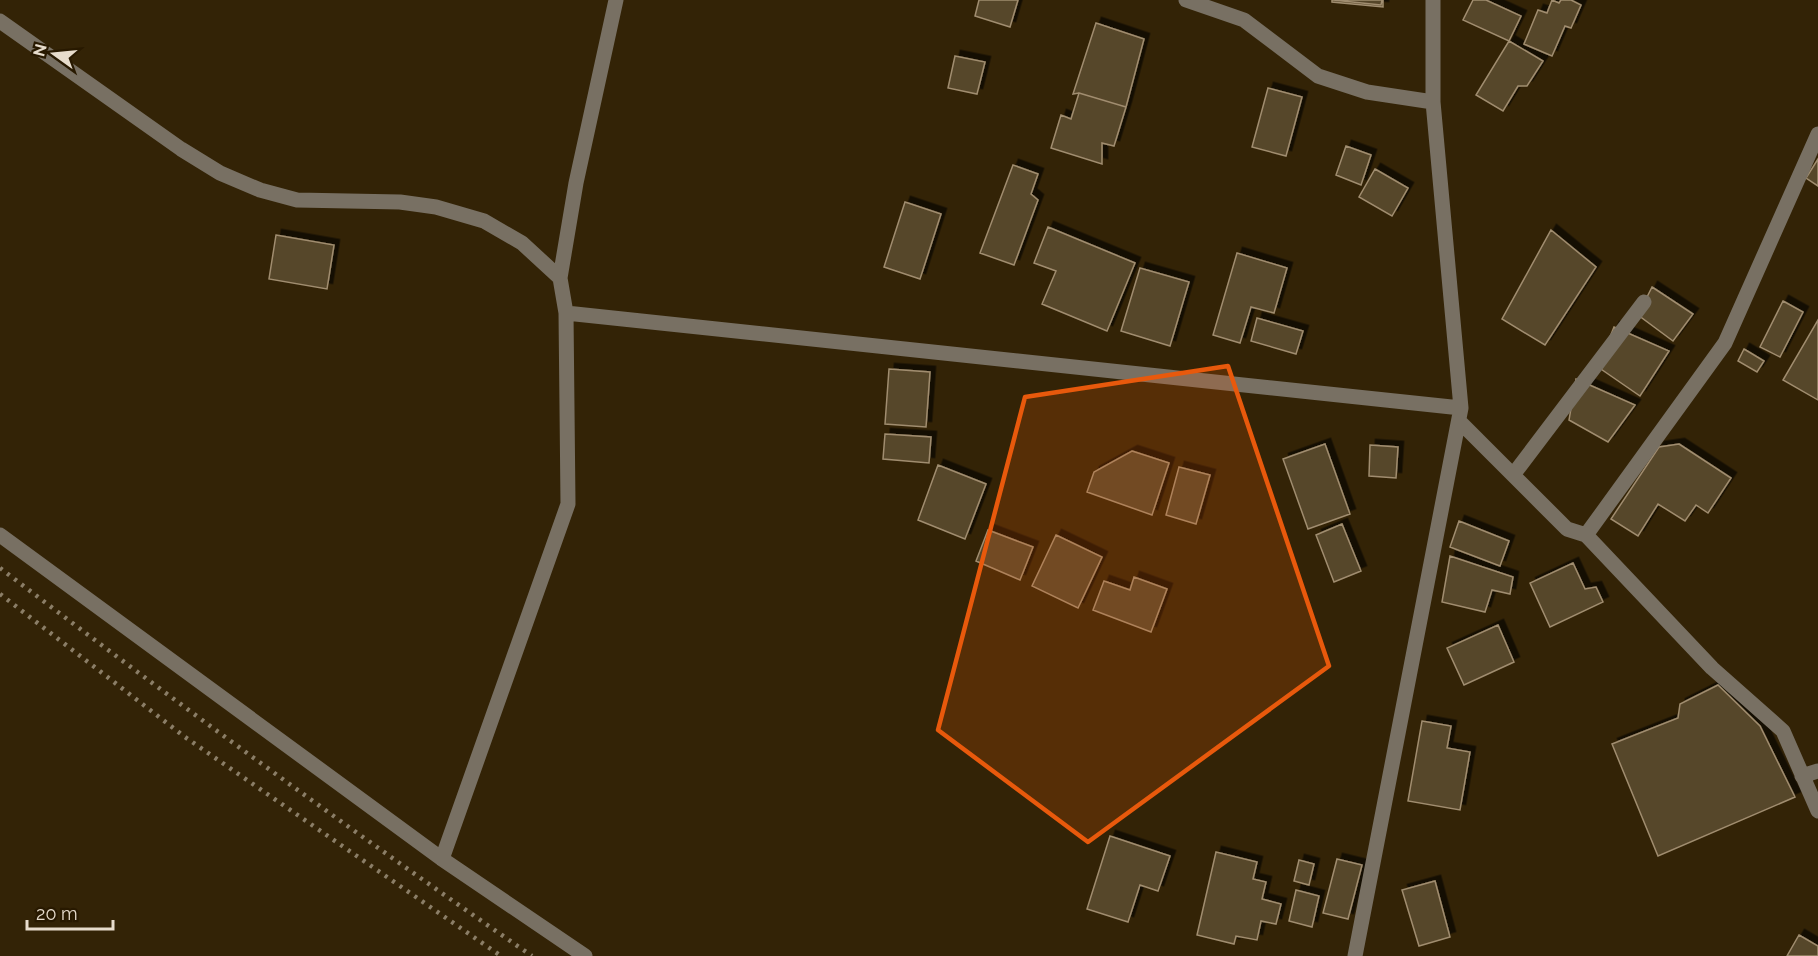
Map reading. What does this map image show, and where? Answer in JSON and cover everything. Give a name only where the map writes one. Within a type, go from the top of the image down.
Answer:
[{"type":"street","points":[[441,859],[568,504],[566,313],[560,278],[576,183],[616,0]]},
{"type":"street","points":[[1186,0],[1244,20],[1318,76],[1367,92],[1434,102]]},
{"type":"street","points":[[1355,956],[1460,414],[1434,102],[1433,0]]},
{"type":"street","points":[[0,21],[181,149],[220,173],[260,190],[297,200],[400,202],[436,207],[474,218],[522,243],[560,278]]},
{"type":"street","points":[[1586,535],[1725,343],[1818,134]]},
{"type":"street","points":[[1513,475],[1644,302]]},
{"type":"street","points":[[566,313],[1460,414],[1513,475],[1567,529],[1586,535],[1712,668],[1783,731],[1818,811]]},
{"type":"street","points":[[0,535],[441,859],[585,956]]},
{"type":"street","points":[[1802,776],[1818,771]]},
{"type":"highlighted area","points":[[1228,366],[1329,666],[1088,842],[938,730],[1025,397]]},
{"type":"building","points":[[979,0],[1018,0],[1010,27],[975,16]]},
{"type":"building","points":[[1332,0],[1383,0],[1383,7],[1332,2]]},
{"type":"building","points":[[1333,0],[1382,0],[1381,5]]},
{"type":"building","points":[[1473,0],[1486,0],[1521,16],[1509,41],[1463,20]]},
{"type":"building","points":[[1552,0],[1559,3],[1561,0],[1571,0],[1581,5],[1571,28],[1565,26],[1552,56],[1524,44],[1538,10],[1547,13]]},
{"type":"building","points":[[1096,23],[1144,39],[1126,107],[1079,93],[1073,94]]},
{"type":"building","points":[[1509,41],[1543,61],[1527,86],[1518,86],[1503,111],[1476,95]]},
{"type":"building","points":[[955,56],[985,62],[977,94],[948,88]]},
{"type":"building","points":[[1268,88],[1302,97],[1286,156],[1252,147]]},
{"type":"building","points":[[1079,93],[1126,107],[1114,146],[1102,143],[1102,164],[1051,148],[1061,115],[1071,119]]},
{"type":"building","points":[[1346,146],[1371,155],[1361,185],[1336,175]]},
{"type":"building","points":[[1818,159],[1818,186],[1806,178]]},
{"type":"building","points":[[1013,165],[1038,174],[1031,194],[1038,200],[1014,265],[980,253]]},
{"type":"building","points":[[1375,169],[1408,188],[1392,216],[1359,197]]},
{"type":"building","points":[[905,202],[941,214],[920,279],[884,267]]},
{"type":"building","points":[[1048,227],[1135,263],[1107,331],[1042,304],[1056,271],[1034,263]]},
{"type":"building","points":[[1551,230],[1596,267],[1545,345],[1502,319]]},
{"type":"building","points":[[276,235],[334,245],[327,289],[269,279]]},
{"type":"building","points":[[1237,253],[1287,268],[1274,313],[1251,307],[1240,343],[1213,335]]},
{"type":"building","points":[[1140,268],[1189,282],[1170,346],[1121,331]]},
{"type":"building","points":[[1652,287],[1693,314],[1673,341],[1638,315]]},
{"type":"building","points":[[1783,301],[1803,312],[1780,357],[1760,347]]},
{"type":"building","points":[[1257,318],[1303,331],[1296,354],[1251,341]]},
{"type":"building","points":[[1818,320],[1818,400],[1783,380]]},
{"type":"building","points":[[1614,327],[1669,351],[1640,396],[1598,367]]},
{"type":"building","points":[[1744,349],[1764,361],[1757,372],[1738,361]]},
{"type":"building","points":[[889,369],[930,372],[926,427],[885,424]]},
{"type":"building","points":[[1576,379],[1635,405],[1608,442],[1569,420]]},
{"type":"building","points":[[885,434],[931,437],[929,463],[883,459]]},
{"type":"building","points":[[1325,444],[1350,514],[1308,529],[1283,459]]},
{"type":"building","points":[[1679,444],[1731,478],[1708,513],[1696,505],[1685,521],[1658,504],[1638,536],[1611,519],[1659,447]]},
{"type":"building","points":[[1370,445],[1398,447],[1396,478],[1369,476]]},
{"type":"building","points":[[1132,451],[1169,463],[1152,515],[1087,492],[1094,472]]},
{"type":"building","points":[[938,465],[986,484],[965,539],[918,520]]},
{"type":"building","points":[[1179,467],[1210,475],[1196,524],[1166,515]]},
{"type":"building","points":[[1459,521],[1509,541],[1500,566],[1450,547]]},
{"type":"building","points":[[1342,524],[1361,571],[1334,582],[1316,535]]},
{"type":"building","points":[[988,530],[1033,547],[1020,580],[976,561]]},
{"type":"building","points":[[1056,535],[1102,557],[1078,608],[1032,586]]},
{"type":"building","points":[[1450,556],[1513,577],[1510,594],[1492,590],[1485,612],[1442,602]]},
{"type":"building","points":[[1573,563],[1585,589],[1596,587],[1603,602],[1550,627],[1530,583]]},
{"type":"building","points":[[1134,577],[1167,589],[1151,632],[1093,610],[1104,581],[1130,590]]},
{"type":"building","points":[[1498,625],[1514,662],[1464,685],[1447,648]]},
{"type":"building","points":[[1718,685],[1760,726],[1795,797],[1658,856],[1612,744],[1678,718],[1680,704]]},
{"type":"building","points":[[1422,721],[1451,726],[1447,748],[1470,752],[1460,810],[1408,801]]},
{"type":"building","points":[[1110,836],[1170,856],[1158,891],[1140,885],[1128,922],[1087,909]]},
{"type":"building","points":[[1216,852],[1257,862],[1253,879],[1266,882],[1262,899],[1281,904],[1276,924],[1261,921],[1257,940],[1236,936],[1234,944],[1197,935]]},
{"type":"building","points":[[1337,859],[1362,865],[1348,919],[1323,913]]},
{"type":"building","points":[[1299,860],[1314,864],[1309,885],[1294,881]]},
{"type":"building","points":[[1435,881],[1450,937],[1419,946],[1402,890]]},
{"type":"building","points":[[1296,890],[1319,896],[1312,927],[1289,921]]},
{"type":"building","points":[[1799,935],[1818,946],[1818,956],[1787,956]]},
{"type":"railway","points":[[0,568],[263,765],[532,956]]},
{"type":"railway","points":[[0,594],[185,737],[501,956]]}]
